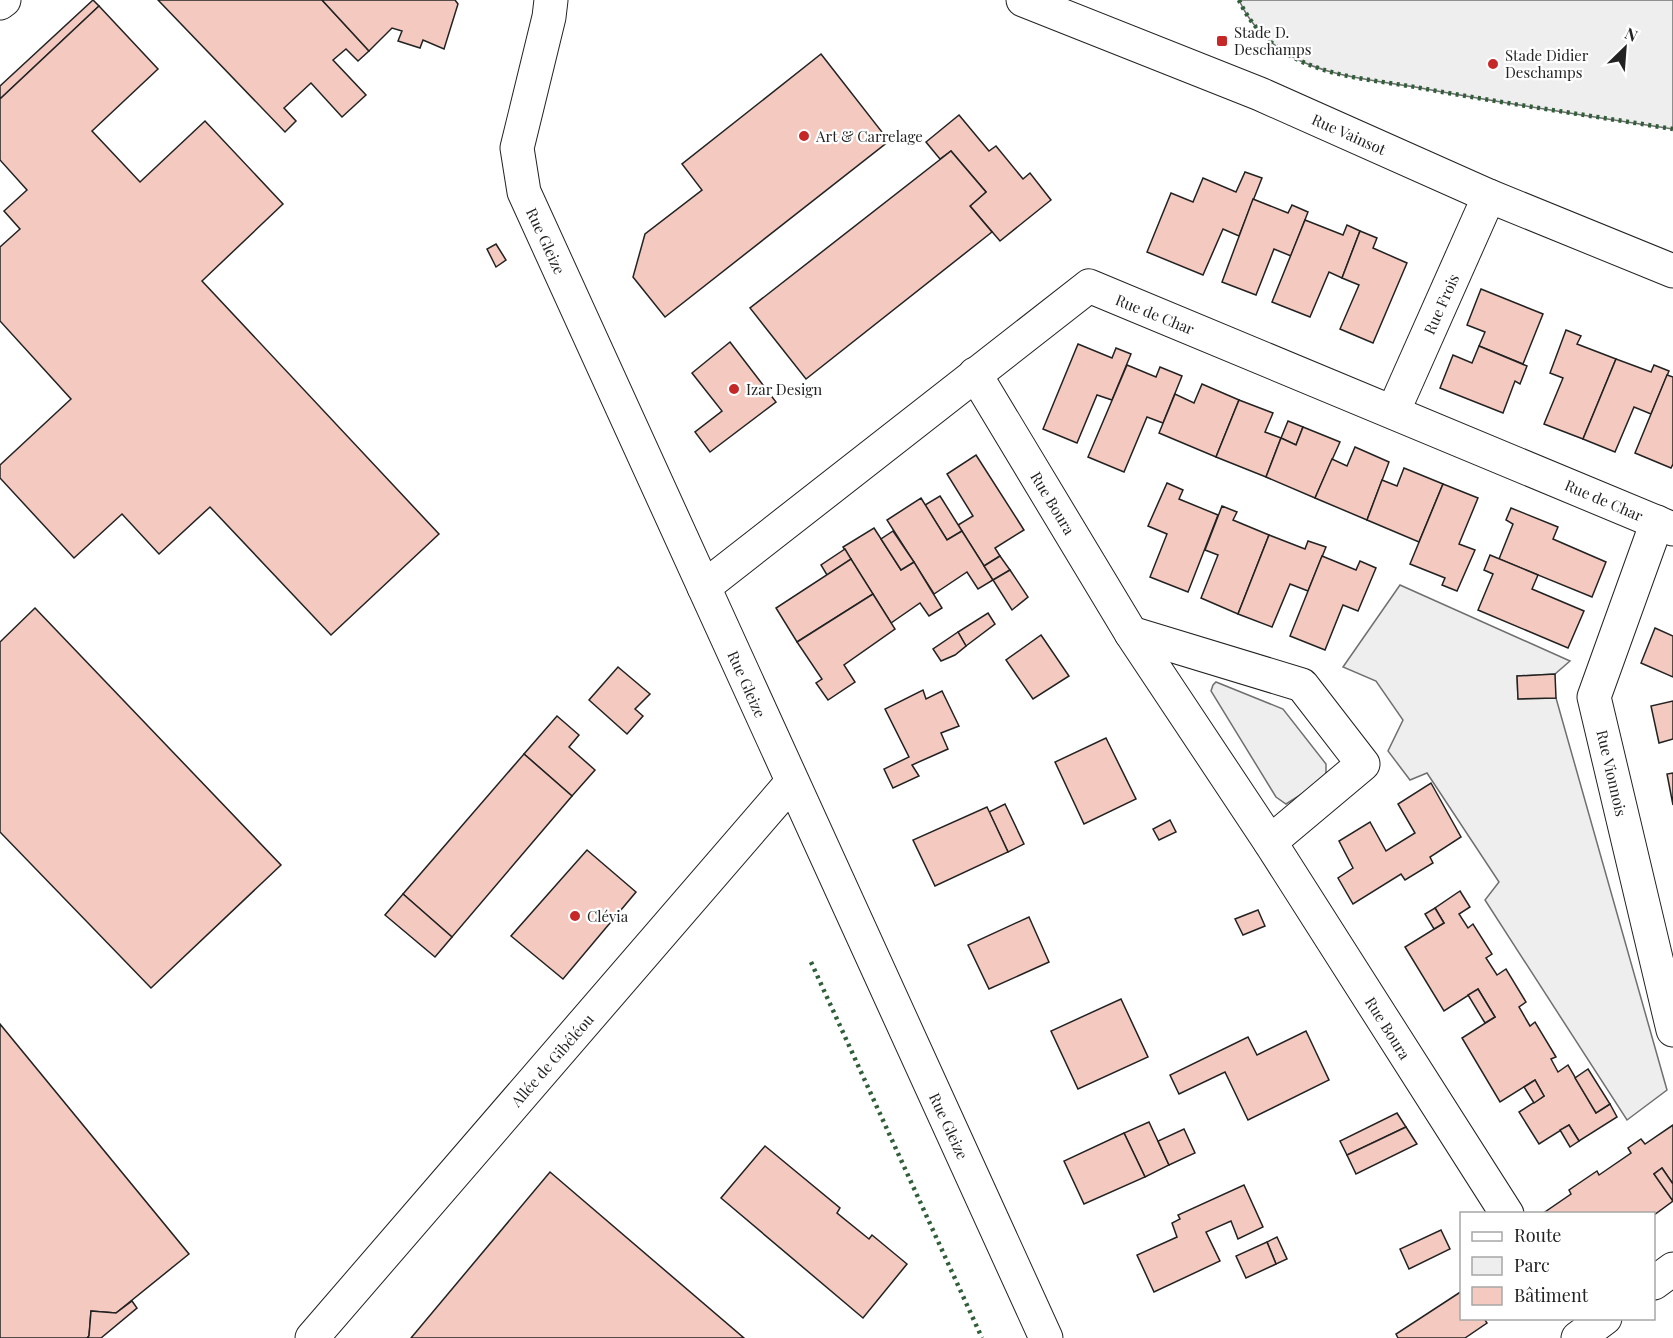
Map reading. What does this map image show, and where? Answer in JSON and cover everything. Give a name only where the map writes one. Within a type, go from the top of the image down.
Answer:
[{"type":"street","points":[[0,3],[3,0]]},
{"type":"street","name":"Rue Vainsot","points":[[1023,0],[1260,94],[1489,196],[1673,271]]},
{"type":"street","name":"Rue Gleize","points":[[557,6],[517,148],[524,192],[1046,1338]]},
{"type":"street","name":"Rue Frois","points":[[1393,412],[1489,196]]},
{"type":"street","name":"Rue de Char","points":[[704,587],[1089,286],[1665,526]]},
{"type":"street","name":"Rue Boura","points":[[975,374],[1131,633],[1270,842],[1506,1212]]},
{"type":"street","name":"Rue Vionnois","points":[[1665,526],[1594,697],[1673,1030]]},
{"type":"street","points":[[1131,633],[1302,685],[1364,764],[1270,842]]},
{"type":"street","name":"Allée de Gibéléou","points":[[312,1338],[792,783]]},
{"type":"street","points":[[1655,1282],[1673,1269]]},
{"type":"green space","name":"Stade Didier Deschamps","points":[[1239,0],[1673,0],[1673,129],[1368,80],[1320,69],[1291,56],[1275,45],[1254,25]]},
{"type":"green space","points":[[1400,585],[1570,661],[1555,674],[1517,676],[1518,699],[1556,698],[1667,1090],[1627,1120],[1485,900],[1499,882],[1427,773],[1410,780],[1388,751],[1403,720],[1376,681],[1343,667]]},
{"type":"green space","points":[[1216,682],[1283,709],[1326,764],[1324,780],[1286,804],[1276,797],[1211,691]]},
{"type":"building","points":[[93,0],[99,6],[0,99],[0,86]]},
{"type":"building","points":[[158,0],[322,0],[369,51],[358,61],[346,49],[333,60],[366,95],[342,117],[311,83],[284,108],[296,121],[285,132]]},
{"type":"building","points":[[322,0],[455,0],[458,4],[444,49],[423,40],[420,48],[398,41],[402,31],[392,28],[369,51]]},
{"type":"building","points":[[99,6],[158,69],[92,131],[140,182],[205,121],[283,204],[202,281],[439,534],[331,635],[210,507],[159,554],[122,514],[74,558],[0,478],[0,465],[71,399],[0,321],[0,247],[20,229],[4,211],[27,190],[0,160],[0,99]]},
{"type":"building","points":[[821,54],[889,141],[665,317],[633,277],[645,234],[702,190],[682,164]]},
{"type":"building","points":[[959,115],[989,151],[996,146],[1023,179],[1030,173],[1051,200],[1000,241],[970,206],[986,192],[951,151],[940,159],[926,142]]},
{"type":"building","points":[[951,151],[986,192],[970,206],[992,232],[806,379],[750,308]]},
{"type":"building","points":[[1245,172],[1262,178],[1239,236],[1223,229],[1203,275],[1147,252],[1171,193],[1193,202],[1203,178],[1236,192]]},
{"type":"building","points":[[1253,199],[1288,213],[1292,205],[1308,212],[1291,256],[1274,249],[1256,295],[1222,282]]},
{"type":"building","points":[[1305,220],[1343,235],[1347,225],[1360,231],[1342,278],[1329,272],[1310,317],[1272,302]]},
{"type":"building","points":[[1360,231],[1377,238],[1373,248],[1407,263],[1373,343],[1340,329],[1359,285],[1342,278]]},
{"type":"building","points":[[496,244],[506,260],[496,267],[487,249]]},
{"type":"building","points":[[1481,289],[1543,314],[1523,364],[1479,346],[1485,332],[1467,325]]},
{"type":"building","points":[[1566,330],[1581,336],[1577,344],[1616,359],[1583,439],[1544,424],[1563,378],[1550,373]]},
{"type":"building","points":[[730,342],[776,402],[710,452],[695,432],[722,411],[692,373]]},
{"type":"building","points":[[1078,344],[1112,358],[1116,348],[1131,354],[1112,400],[1097,395],[1077,443],[1043,429]]},
{"type":"building","points":[[1479,346],[1527,366],[1520,384],[1515,381],[1503,413],[1440,388],[1453,355],[1472,363]]},
{"type":"building","points":[[1616,359],[1651,372],[1654,365],[1669,371],[1651,414],[1634,407],[1615,452],[1583,439]]},
{"type":"building","points":[[1127,365],[1156,377],[1160,367],[1182,376],[1163,423],[1147,417],[1124,472],[1088,457]]},
{"type":"building","points":[[1667,375],[1673,377],[1673,464],[1671,468],[1635,453]]},
{"type":"building","points":[[1202,384],[1239,400],[1216,457],[1159,433],[1175,394],[1194,403]]},
{"type":"building","points":[[1239,400],[1273,413],[1265,432],[1281,438],[1266,477],[1216,457]]},
{"type":"building","points":[[1288,421],[1303,427],[1296,445],[1281,438]]},
{"type":"building","points":[[1303,427],[1340,442],[1315,498],[1266,477],[1281,438],[1296,445]]},
{"type":"building","points":[[1355,447],[1389,462],[1367,520],[1315,498],[1332,459],[1347,466]]},
{"type":"building","points":[[976,455],[1024,530],[995,548],[1000,556],[984,566],[958,525],[973,516],[947,474]]},
{"type":"building","points":[[1404,468],[1443,484],[1419,542],[1367,520],[1382,480],[1397,486]]},
{"type":"building","points":[[1167,483],[1183,490],[1179,499],[1218,515],[1188,592],[1150,577],[1167,534],[1148,526]]},
{"type":"building","points":[[1443,484],[1478,498],[1459,544],[1475,550],[1457,591],[1442,585],[1445,578],[1410,564]]},
{"type":"building","points":[[940,496],[962,531],[947,540],[925,505]]},
{"type":"building","points":[[921,498],[947,540],[962,531],[993,580],[978,589],[967,572],[934,594],[887,520]]},
{"type":"building","points":[[1222,506],[1237,512],[1233,520],[1269,535],[1238,614],[1201,598],[1218,555],[1205,550]]},
{"type":"building","points":[[1511,508],[1558,527],[1553,539],[1606,562],[1592,597],[1499,559],[1513,524],[1506,520]]},
{"type":"building","points":[[874,528],[901,570],[914,562],[942,608],[929,616],[920,603],[891,623],[843,547]]},
{"type":"building","points":[[893,531],[914,562],[901,570],[881,539]]},
{"type":"building","points":[[1269,535],[1305,549],[1308,541],[1326,547],[1308,591],[1290,584],[1272,627],[1238,614]]},
{"type":"building","points":[[845,549],[851,559],[827,575],[821,565]]},
{"type":"building","points":[[1490,555],[1538,575],[1532,589],[1584,611],[1568,648],[1478,610],[1493,574],[1484,570]]},
{"type":"building","points":[[1000,556],[1010,570],[993,580],[984,566]]},
{"type":"building","points":[[1322,556],[1356,570],[1360,561],[1376,568],[1358,611],[1343,605],[1325,650],[1290,636]]},
{"type":"building","points":[[851,559],[873,594],[797,642],[776,608]]},
{"type":"building","points":[[1010,570],[1028,597],[1012,610],[993,580]]},
{"type":"building","points":[[873,594],[895,629],[844,665],[855,682],[828,700],[816,683],[822,679],[797,642]]},
{"type":"building","points":[[35,608],[281,865],[151,988],[0,832],[0,642]]},
{"type":"building","points":[[988,613],[995,624],[966,646],[958,632]]},
{"type":"building","points":[[1655,628],[1673,636],[1673,677],[1641,663]]},
{"type":"building","points":[[958,632],[966,646],[955,655],[941,661],[933,649]]},
{"type":"building","points":[[1041,635],[1069,676],[1033,699],[1006,660]]},
{"type":"building","points":[[618,667],[650,694],[635,709],[643,716],[627,734],[589,700]]},
{"type":"building","points":[[1555,674],[1556,698],[1518,699],[1517,676]]},
{"type":"building","points":[[923,690],[926,699],[942,691],[959,726],[941,733],[948,749],[912,765],[919,776],[893,788],[884,769],[909,757],[885,709]]},
{"type":"building","points":[[1673,701],[1673,739],[1659,743],[1651,706]]},
{"type":"building","points":[[557,716],[579,735],[569,747],[595,770],[572,796],[524,754]]},
{"type":"building","points":[[1106,738],[1136,799],[1084,824],[1055,762]]},
{"type":"building","points":[[524,754],[572,796],[452,937],[403,894]]},
{"type":"building","points":[[1673,773],[1673,805],[1667,774]]},
{"type":"building","points":[[1431,783],[1461,837],[1430,857],[1433,863],[1405,880],[1401,874],[1353,904],[1338,878],[1353,868],[1339,841],[1370,822],[1386,851],[1415,833],[1398,804]]},
{"type":"building","points":[[1005,804],[1024,844],[1008,852],[989,812]]},
{"type":"building","points":[[987,807],[1008,852],[935,886],[913,840]]},
{"type":"building","points":[[1170,820],[1176,832],[1159,840],[1153,829]]},
{"type":"building","points":[[587,850],[636,892],[563,979],[511,936]]},
{"type":"building","points":[[1460,891],[1470,907],[1459,914],[1468,928],[1473,924],[1492,954],[1486,958],[1497,975],[1506,969],[1526,1002],[1519,1007],[1530,1026],[1535,1022],[1556,1057],[1551,1059],[1558,1072],[1568,1065],[1596,1113],[1610,1104],[1617,1117],[1579,1141],[1569,1125],[1539,1144],[1519,1112],[1544,1096],[1535,1080],[1500,1102],[1462,1038],[1495,1017],[1478,989],[1444,1011],[1405,947],[1444,923],[1435,908]]},
{"type":"building","points":[[403,894],[452,937],[435,957],[385,915]]},
{"type":"building","points":[[1435,908],[1444,923],[1434,929],[1425,914]]},
{"type":"building","points":[[1258,910],[1265,926],[1243,935],[1235,919]]},
{"type":"building","points":[[1029,917],[1049,962],[989,989],[968,945]]},
{"type":"building","points":[[1478,989],[1495,1017],[1485,1023],[1468,995]]},
{"type":"building","points":[[1121,999],[1148,1057],[1078,1089],[1051,1031]]},
{"type":"building","points":[[0,1024],[189,1254],[116,1313],[91,1311],[87,1338],[0,1338]]},
{"type":"building","points":[[1306,1031],[1329,1080],[1248,1120],[1225,1072],[1179,1094],[1170,1075],[1248,1037],[1257,1055]]},
{"type":"building","points":[[1588,1069],[1610,1104],[1596,1113],[1575,1078]]},
{"type":"building","points":[[1535,1080],[1544,1096],[1534,1103],[1524,1087]]},
{"type":"building","points":[[1397,1113],[1406,1127],[1347,1155],[1340,1141]]},
{"type":"building","points":[[1149,1122],[1169,1165],[1145,1177],[1124,1133]]},
{"type":"building","points":[[1569,1125],[1579,1141],[1570,1147],[1560,1130]]},
{"type":"building","points":[[1673,1125],[1673,1184],[1662,1168],[1654,1174],[1673,1201],[1655,1214],[1655,1212],[1545,1212],[1571,1194],[1569,1190],[1597,1171],[1599,1175],[1631,1153],[1628,1148],[1641,1139],[1645,1144]]},
{"type":"building","points":[[1406,1127],[1417,1144],[1356,1174],[1347,1155]]},
{"type":"building","points":[[1184,1129],[1195,1153],[1169,1165],[1158,1141]]},
{"type":"building","points":[[1124,1133],[1145,1177],[1084,1204],[1064,1161]]},
{"type":"building","points":[[765,1146],[840,1208],[837,1213],[869,1239],[872,1235],[907,1264],[863,1318],[721,1198]]},
{"type":"building","points":[[1662,1168],[1673,1184],[1673,1201],[1654,1174]]},
{"type":"building","points":[[550,1172],[744,1338],[411,1338]]},
{"type":"building","points":[[1244,1185],[1263,1227],[1238,1239],[1231,1221],[1206,1232],[1220,1261],[1154,1292],[1137,1255],[1177,1237],[1172,1223],[1180,1219],[1178,1215]]},
{"type":"building","points":[[1441,1230],[1450,1249],[1409,1269],[1400,1249]]},
{"type":"building","points":[[1277,1237],[1287,1259],[1276,1264],[1267,1242]]},
{"type":"building","points":[[1267,1242],[1276,1264],[1246,1278],[1236,1256]]},
{"type":"building","points":[[1460,1292],[1460,1320],[1485,1320],[1487,1323],[1465,1338],[1398,1338],[1396,1334]]},
{"type":"building","points":[[132,1301],[137,1308],[101,1338],[87,1338],[91,1311],[116,1313]]},
{"type":"hedge","points":[[1239,0],[1254,25],[1275,45],[1291,56],[1320,69],[1368,80],[1673,129]]},
{"type":"hedge","points":[[811,962],[982,1338]]},
{"type":"place","name":"Stade D. Deschamps","points":[[1222,41]]},
{"type":"place","name":"Stade Didier Deschamps","points":[[1493,64]]},
{"type":"place","name":"Art & Carrelage","points":[[804,136]]},
{"type":"place","name":"Izar Design","points":[[734,389]]},
{"type":"place","name":"Clévia","points":[[575,916]]}]
